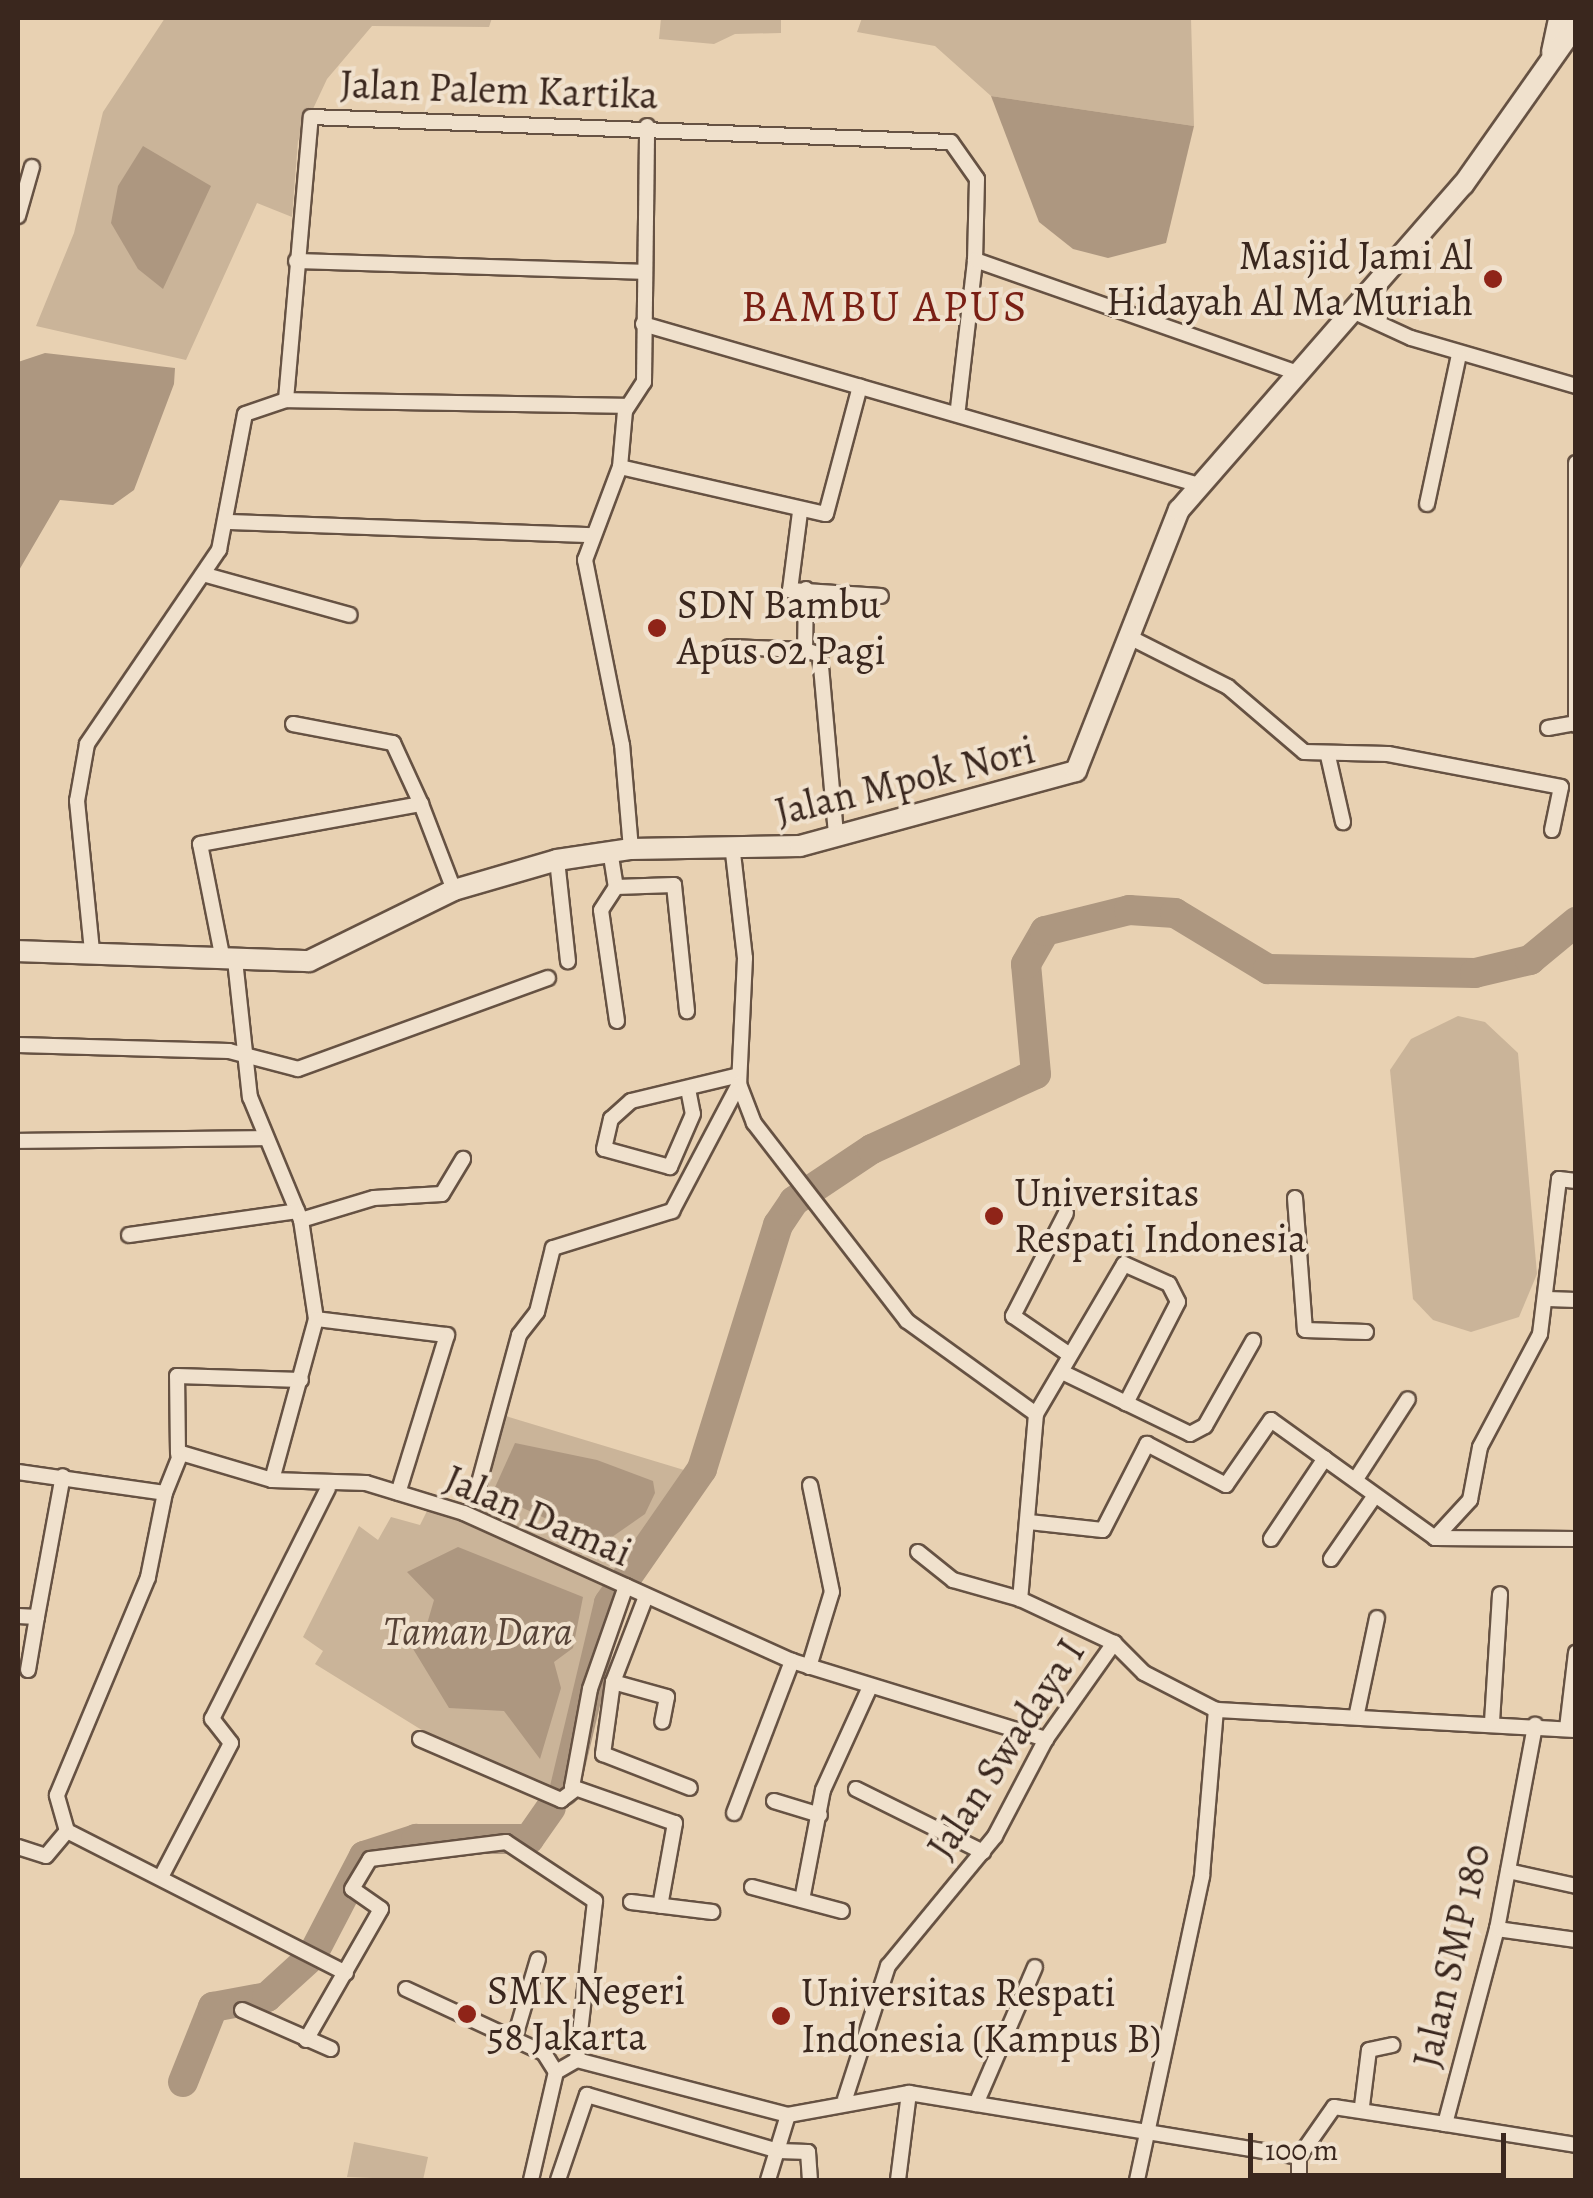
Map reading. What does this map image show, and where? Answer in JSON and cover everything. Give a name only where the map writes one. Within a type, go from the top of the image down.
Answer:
[{"type":"main road","name":"Jalan Mpok Nori","points":[[18,950],[92,950],[229,960],[325,956],[454,890],[556,860],[620,850],[733,853],[836,836],[1076,771],[1156,555],[1196,484],[1463,185],[1562,31]]},
{"type":"street","name":"Jalan Palem Kartika","points":[[286,400],[310,117],[647,126],[951,142],[978,180],[974,260]]},
{"type":"street","points":[[617,1021],[601,910],[616,887],[620,850],[619,728],[590,604],[594,535],[620,468],[627,406],[644,382],[642,272],[647,126]]},
{"type":"street","points":[[18,216],[32,167]]},
{"type":"street","points":[[958,408],[974,260],[1295,372]]},
{"type":"street","points":[[296,261],[642,272]]},
{"type":"street","points":[[1350,310],[1460,355],[1576,386]]},
{"type":"street","points":[[643,324],[860,386],[958,408],[1196,484]]},
{"type":"street","points":[[1427,504],[1460,355]]},
{"type":"street","points":[[620,468],[800,512],[826,514],[836,503],[860,386]]},
{"type":"street","points":[[92,950],[77,801],[86,744],[122,681],[206,575],[230,522],[245,414],[286,400],[627,406]]},
{"type":"street","points":[[1548,728],[1573,725],[1576,463]]},
{"type":"street","points":[[800,512],[787,576],[790,590],[881,596]]},
{"type":"street","points":[[230,522],[594,535]]},
{"type":"street","points":[[206,575],[350,615]]},
{"type":"street","points":[[805,650],[806,589]]},
{"type":"street","points":[[1127,636],[1228,686],[1304,752],[1422,759],[1560,786],[1552,830]]},
{"type":"street","points":[[728,646],[805,650],[820,655],[836,836]]},
{"type":"street","points":[[293,724],[394,743],[454,890]]},
{"type":"street","points":[[1328,756],[1342,822]]},
{"type":"street","points":[[272,1480],[316,1319],[299,1216],[266,1138],[200,844],[421,804]]},
{"type":"street","points":[[733,853],[745,975],[739,1079],[754,1123],[800,1185],[814,1192],[907,1321],[1036,1414]]},
{"type":"street","points":[[556,860],[568,961]]},
{"type":"street","points":[[616,887],[674,884],[687,1011]]},
{"type":"street","points":[[18,1046],[244,1053],[298,1069],[548,978]]},
{"type":"street","points":[[689,1094],[693,1114],[670,1167],[604,1149],[612,1119],[631,1100],[689,1094],[739,1079]]},
{"type":"street","points":[[474,1501],[519,1335],[537,1312],[554,1248],[672,1212],[739,1079]]},
{"type":"street","points":[[18,1141],[266,1138]]},
{"type":"street","points":[[128,1236],[299,1216],[374,1198],[442,1194],[463,1159]]},
{"type":"street","points":[[1434,1538],[1470,1500],[1480,1447],[1548,1299],[1559,1179],[1576,1181]]},
{"type":"street","points":[[1295,1198],[1305,1330],[1366,1332]]},
{"type":"street","points":[[1066,1213],[1013,1316],[1070,1355]]},
{"type":"street","points":[[1020,1598],[1030,1522],[1036,1414],[1124,1264],[1169,1284],[1178,1302],[1126,1403]]},
{"type":"street","points":[[1548,1299],[1576,1300]]},
{"type":"street","points":[[316,1319],[448,1335],[398,1493]]},
{"type":"street","points":[[1062,1372],[1177,1433],[1198,1432],[1253,1341]]},
{"type":"street","points":[[301,1380],[177,1376],[178,1454],[165,1493],[148,1577],[57,1796],[67,1831],[309,1946],[346,1973]]},
{"type":"street","points":[[1356,1479],[1408,1399]]},
{"type":"street","points":[[1030,1522],[1103,1530],[1148,1444],[1221,1486],[1271,1420],[1434,1538],[1576,1539]]},
{"type":"street","name":"Jalan Damai","points":[[178,1454],[272,1480],[328,1488],[366,1483],[398,1493],[622,1584],[645,1600],[792,1661],[869,1689],[1046,1740]]},
{"type":"street","points":[[1271,1539],[1324,1458]]},
{"type":"street","points":[[18,1472],[165,1493]]},
{"type":"street","points":[[28,1670],[64,1476]]},
{"type":"street","points":[[809,1667],[832,1592],[810,1485]]},
{"type":"street","points":[[162,1876],[230,1743],[212,1719],[328,1488]]},
{"type":"street","points":[[1331,1559],[1374,1498]]},
{"type":"street","points":[[918,1552],[953,1580],[1020,1598],[1114,1643],[1144,1673],[1216,1710],[1358,1713],[1571,1729],[1576,1653]]},
{"type":"street","points":[[420,1739],[561,1800],[573,1791],[590,1690],[622,1584]]},
{"type":"street","points":[[1492,1722],[1500,1594]]},
{"type":"street","points":[[645,1600],[613,1682],[602,1754],[690,1788]]},
{"type":"street","points":[[18,1616],[36,1617]]},
{"type":"street","points":[[1358,1713],[1377,1618]]},
{"type":"street","name":"Jalan Swadaya I","points":[[845,2099],[878,1985],[983,1852],[1046,1740],[1114,1643]]},
{"type":"street","points":[[734,1813],[792,1661]]},
{"type":"street","points":[[613,1682],[667,1698],[662,1722]]},
{"type":"street","points":[[802,1900],[820,1815],[869,1689]]},
{"type":"street","points":[[1137,2180],[1202,1876],[1216,1710]]},
{"type":"street","name":"Jalan SMP 180","points":[[1362,2106],[1445,2124],[1497,1929],[1535,1726]]},
{"type":"street","points":[[856,1789],[983,1852]]},
{"type":"street","points":[[573,1791],[675,1822],[660,1906]]},
{"type":"street","points":[[774,1802],[820,1815]]},
{"type":"street","points":[[18,1847],[46,1856],[67,1831]]},
{"type":"street","points":[[306,2040],[382,1909],[352,1890],[370,1859],[506,1842],[596,1901],[577,2060]]},
{"type":"street","points":[[1508,1871],[1576,1886]]},
{"type":"street","points":[[752,1886],[842,1911]]},
{"type":"street","points":[[632,1902],[712,1912]]},
{"type":"street","points":[[1497,1929],[1576,1940]]},
{"type":"street","points":[[514,2040],[538,1959]]},
{"type":"street","points":[[976,2104],[1034,1966]]},
{"type":"street","points":[[406,1988],[544,2053],[556,2072],[531,2180]]},
{"type":"street","points":[[242,2010],[331,2049]]},
{"type":"street","points":[[1300,2180],[1299,2157],[1334,2107],[1362,2106],[1369,2050],[1392,2045]]},
{"type":"street","points":[[556,2072],[577,2060],[788,2115],[845,2099],[909,2094],[1299,2157]]},
{"type":"street","points":[[898,2180],[909,2094]]},
{"type":"street","points":[[562,2179],[584,2095],[779,2151],[811,2153],[810,2180]]},
{"type":"street","points":[[768,2180],[788,2115]]},
{"type":"street","points":[[1445,2124],[1576,2145]]},
{"type":"green space","points":[[165,18],[492,18],[489,27],[372,26],[327,79],[298,141],[292,217],[257,203],[186,360],[36,326],[74,233],[103,112]]},
{"type":"green space","points":[[661,18],[781,18],[781,33],[735,34],[714,44],[659,39]]},
{"type":"green space","points":[[862,18],[1191,18],[1194,126],[991,96],[935,46],[857,32]]},
{"type":"green space","points":[[1458,1016],[1485,1022],[1518,1053],[1537,1274],[1519,1317],[1471,1332],[1433,1320],[1413,1299],[1390,1070],[1411,1039]]},
{"type":"green space","name":"Taman Dara","points":[[499,1414],[694,1473],[608,1595],[554,1792],[467,1758],[315,1664],[323,1651],[303,1637],[359,1526],[378,1540],[391,1517],[420,1525],[429,1507],[470,1521]]},
{"type":"green space","points":[[354,2142],[428,2157],[423,2180],[347,2177]]},
{"type":"shaded area","points":[[991,96],[1194,126],[1166,243],[1108,258],[1073,249],[1039,222]]},
{"type":"shaded area","points":[[143,146],[211,186],[163,289],[138,269],[111,223],[118,186]]},
{"type":"shaded area","points":[[45,353],[175,368],[174,384],[134,490],[113,505],[60,500],[18,572],[18,362]]},
{"type":"shaded area","points":[[515,1443],[597,1460],[653,1481],[655,1493],[645,1514],[602,1544],[492,1494]]},
{"type":"shaded area","points":[[458,1547],[583,1597],[573,1648],[554,1662],[561,1688],[540,1759],[504,1711],[449,1708],[404,1634],[427,1624],[434,1600],[407,1572]]},
{"type":"waterway","points":[[564,1792],[609,1603],[702,1469],[778,1225],[794,1201],[872,1149],[1036,1074],[1026,964],[1045,931],[1129,910],[1175,913],[1268,969],[1475,973],[1530,960],[1576,922]]},
{"type":"waterway","points":[[183,2082],[213,2007],[267,1997],[312,1956],[364,1856],[416,1839],[529,1839],[551,1808]]},
{"type":"place","name":"Masjid Jami Al Hidayah Al Ma Muriah","points":[[1493,279]]},
{"type":"place","name":"SDN Bambu Apus 02 Pagi","points":[[657,628]]},
{"type":"place","name":"Universitas Respati Indonesia","points":[[994,1216]]},
{"type":"place","name":"SMK Negeri 58 Jakarta","points":[[467,2014]]},
{"type":"place","name":"Universitas Respati Indonesia (Kampus B)","points":[[781,2016]]},
{"type":"district","name":"BAMBU APUS","points":[[885,307]]}]
